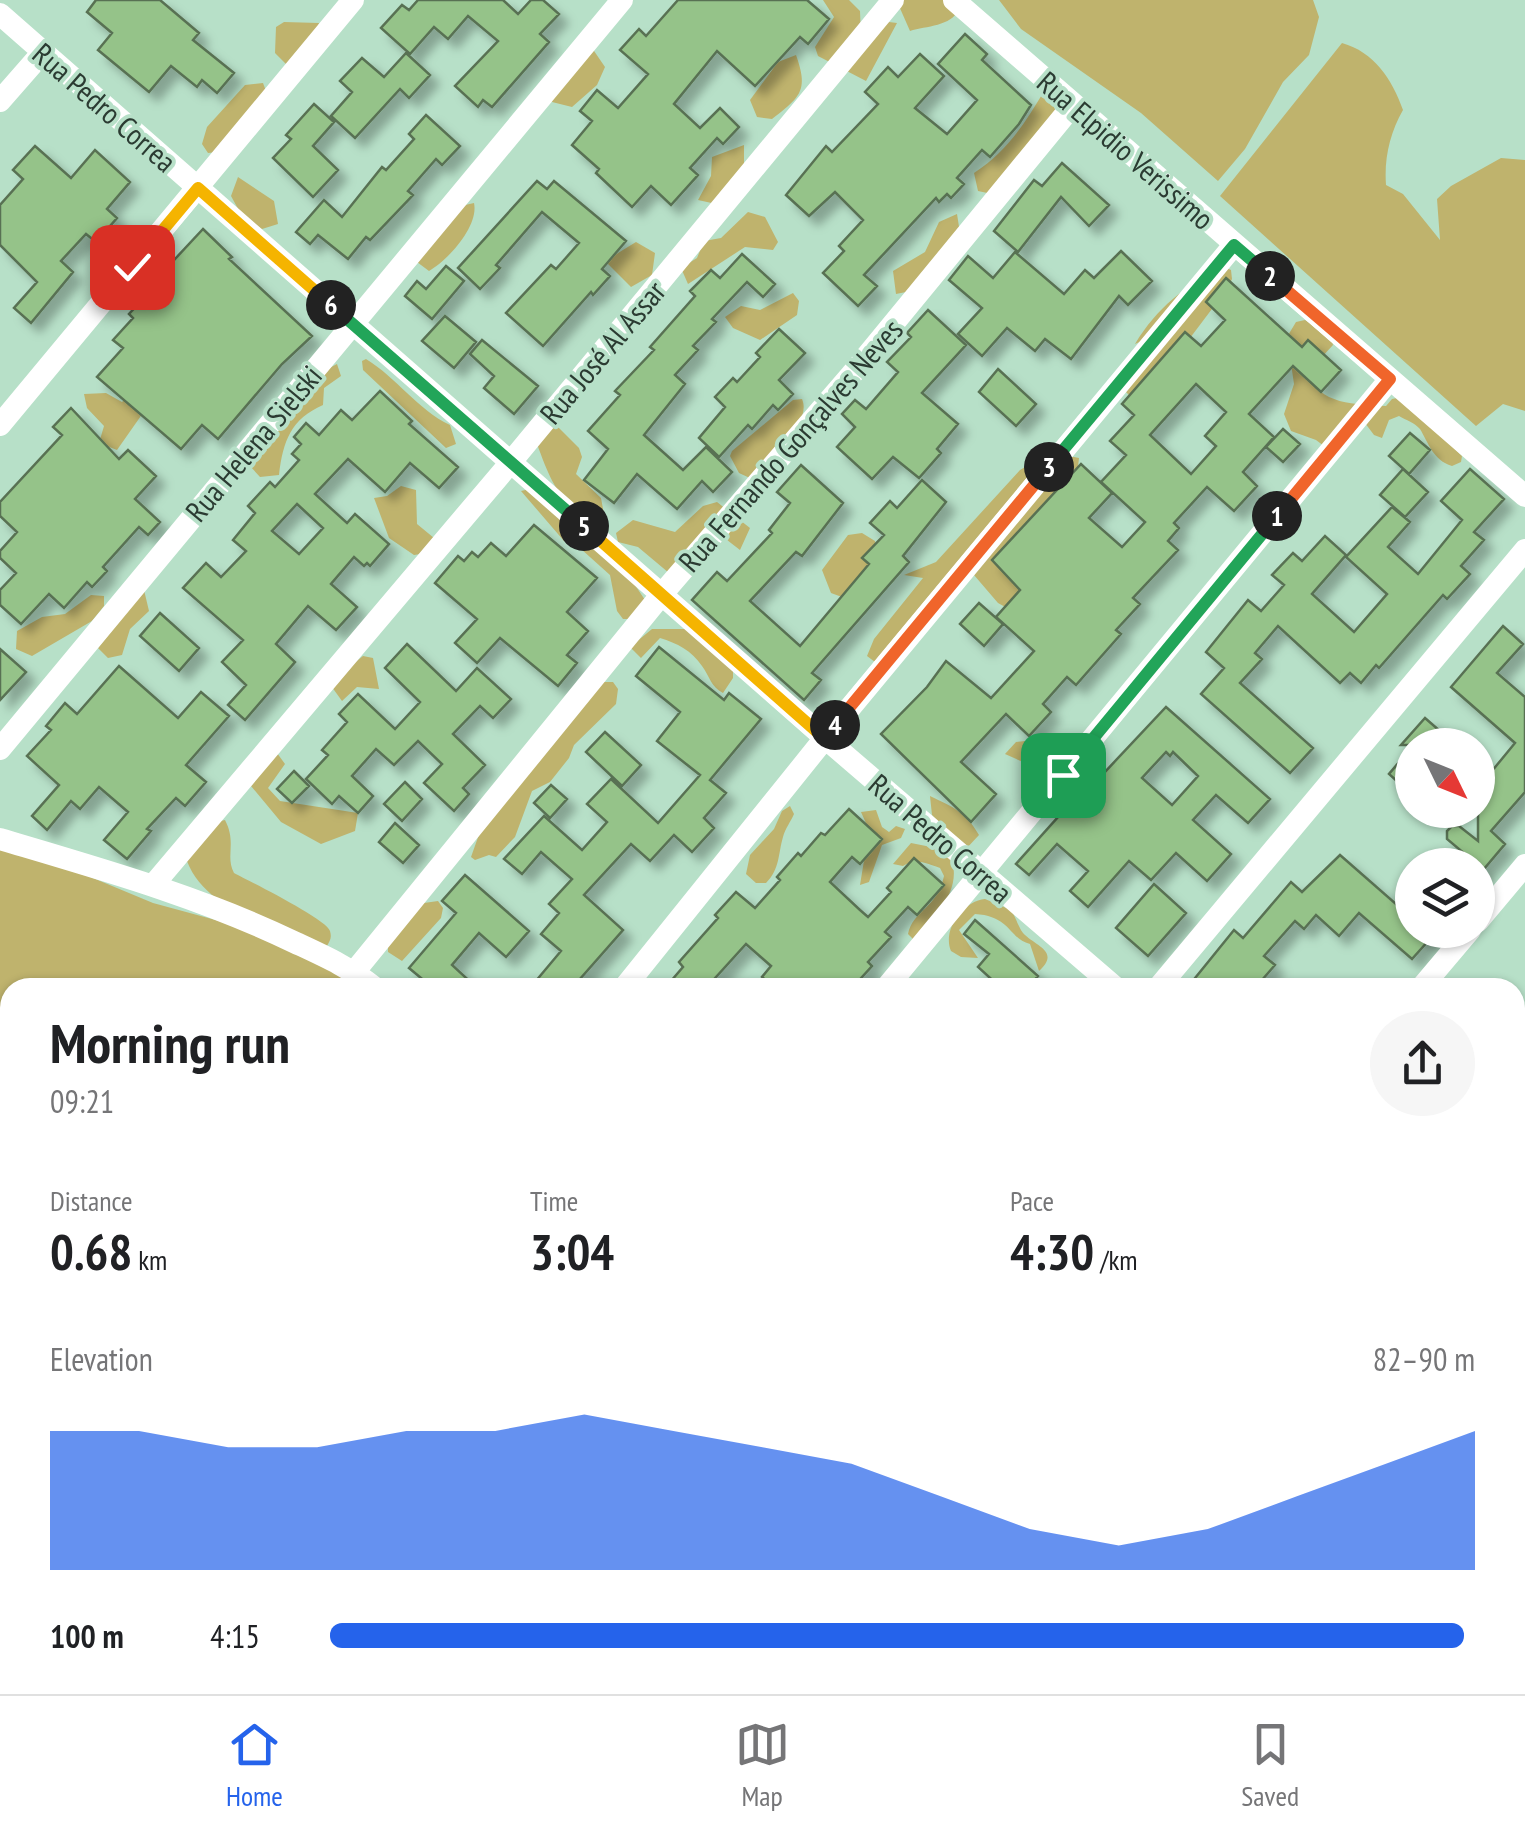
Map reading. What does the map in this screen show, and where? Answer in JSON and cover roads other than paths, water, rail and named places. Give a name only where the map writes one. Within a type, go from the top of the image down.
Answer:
[{"type":"street","points":[[0,425],[352,0]]},
{"type":"street","name":"Rua Helena Sielski","points":[[0,749],[622,0]]},
{"type":"street","name":"Rua José Al Assar","points":[[154,884],[511,462],[893,0]]},
{"type":"street","name":"Rua Elpidio Verissimo","points":[[954,0],[1525,496]]},
{"type":"street","name":"Rua Pedro Correa","points":[[0,14],[824,738],[1104,978]]},
{"type":"street","points":[[0,101],[42,53]]},
{"type":"street","name":"Rua Fernando Gonçalves Neves","points":[[355,972],[662,594],[852,374],[1073,104]]},
{"type":"street","points":[[632,978],[824,738],[1234,245]]},
{"type":"street","points":[[894,978],[1390,379]]},
{"type":"street","points":[[1166,978],[1525,550]]},
{"type":"street","points":[[0,839],[154,884],[256,924],[362,978]]},
{"type":"street","points":[[1495,901],[1525,865]]},
{"type":"street","points":[[1430,978],[1455,948]]}]
